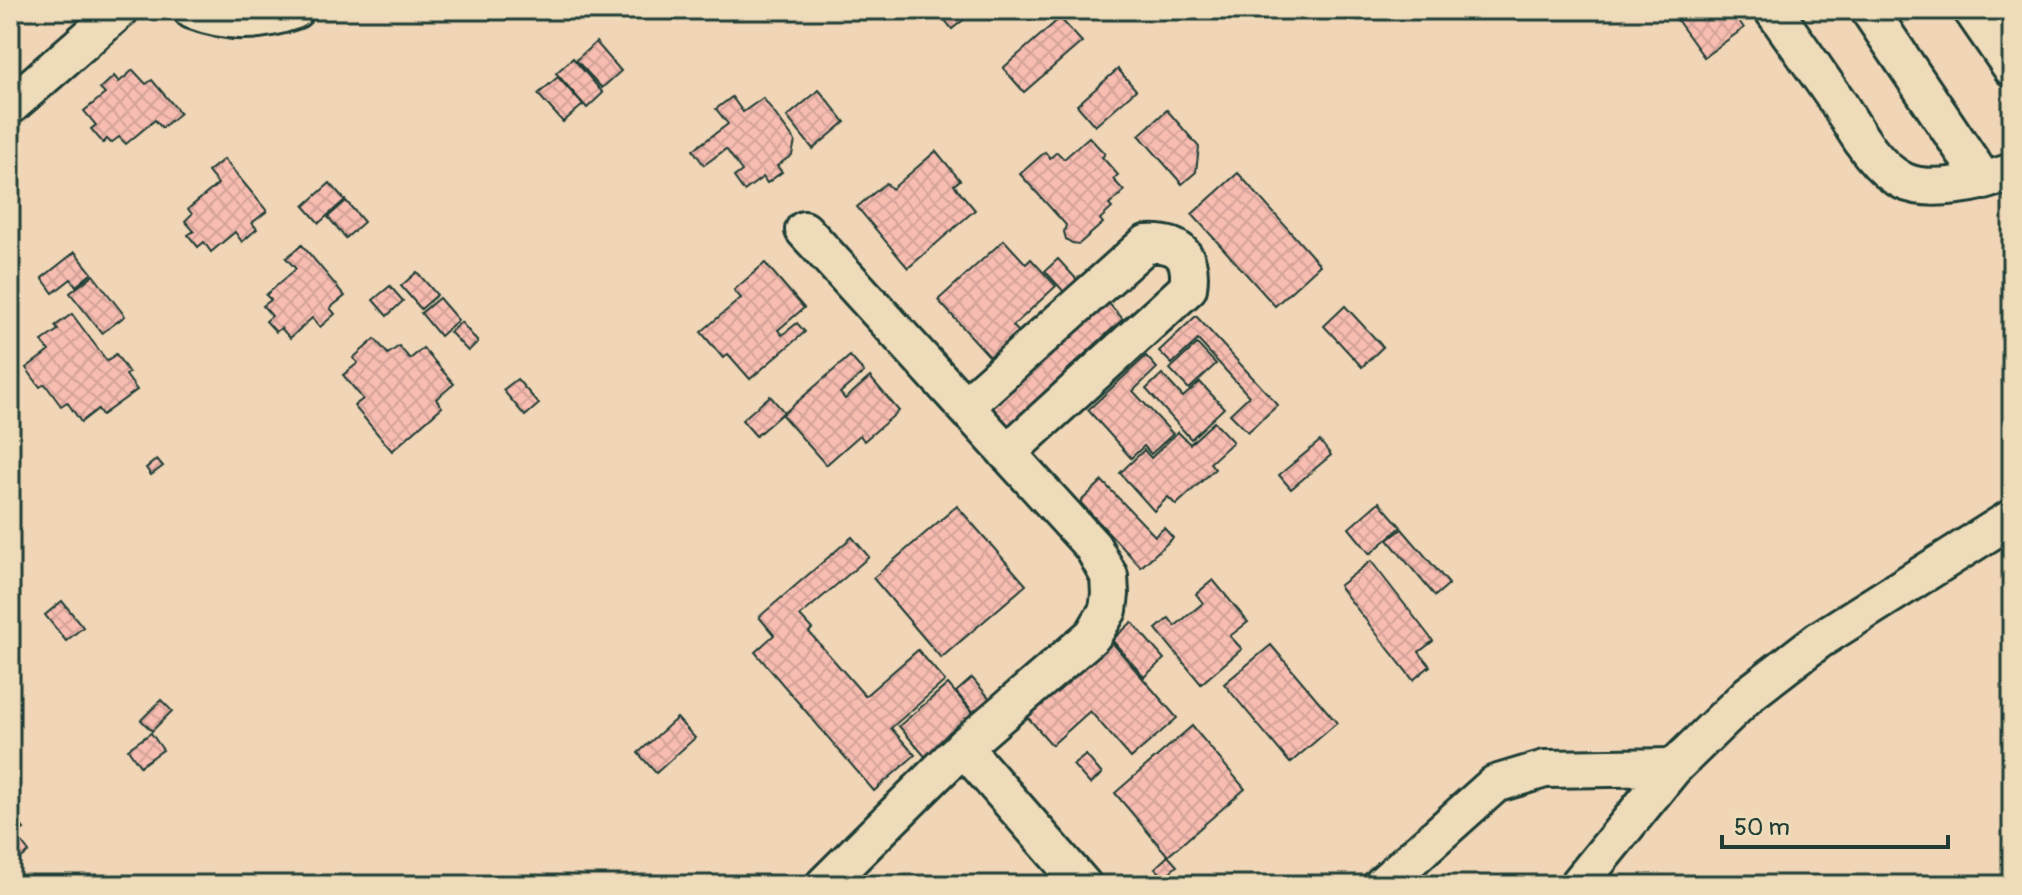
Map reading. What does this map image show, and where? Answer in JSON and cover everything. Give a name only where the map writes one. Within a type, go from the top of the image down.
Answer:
[{"type":"street","points":[[10,106],[120,10]]},
{"type":"street","points":[[192,10],[241,23],[273,18],[295,10]]},
{"type":"street","points":[[1773,10],[1869,151],[1890,173],[1914,185],[1942,186],[1998,176],[1869,10]]},
{"type":"street","points":[[1972,10],[2012,68]]},
{"type":"street","points":[[804,230],[1093,547],[1109,576],[1110,594],[1108,610],[1093,635],[963,747],[824,885]]},
{"type":"street","points":[[965,406],[1146,244],[1165,242],[1182,252],[1191,270],[1188,288],[1007,453]]},
{"type":"street","points":[[1578,885],[1674,767],[1749,694],[1819,640],[2012,518]]},
{"type":"street","points":[[963,747],[1083,885]]},
{"type":"street","points":[[1382,885],[1495,784],[1545,769],[1674,767]]},
{"type":"building","points":[[937,10],[970,10],[972,13],[952,29]]},
{"type":"building","points":[[1670,10],[1731,10],[1744,28],[1704,57]]},
{"type":"building","points":[[1060,18],[1082,42],[1024,92],[1003,68]]},
{"type":"building","points":[[596,42],[621,71],[602,88],[576,60]]},
{"type":"building","points":[[573,58],[603,93],[587,108],[556,73]]},
{"type":"building","points":[[1118,69],[1136,90],[1095,126],[1077,105]]},
{"type":"building","points":[[133,70],[146,84],[152,80],[180,113],[162,128],[155,120],[126,144],[119,137],[111,143],[107,139],[103,143],[91,129],[96,125],[84,111],[105,94],[100,89],[114,76],[119,82]]},
{"type":"building","points":[[558,77],[583,105],[563,122],[538,94]]},
{"type":"building","points":[[819,90],[845,122],[813,149],[787,117]]},
{"type":"building","points":[[732,97],[743,112],[763,98],[795,141],[792,155],[777,166],[782,172],[767,183],[763,177],[744,191],[734,177],[742,171],[726,149],[704,165],[693,150],[728,124],[716,109]]},
{"type":"building","points":[[1167,110],[1199,147],[1196,172],[1182,184],[1139,135]]},
{"type":"building","points":[[1089,137],[1105,154],[1102,157],[1118,175],[1113,179],[1124,191],[1109,205],[1112,208],[1100,219],[1103,223],[1079,244],[1066,239],[1066,225],[1020,174],[1045,152],[1050,158],[1057,152],[1064,159]]},
{"type":"building","points":[[936,151],[960,180],[954,185],[975,210],[908,268],[857,207],[886,183],[892,189]]},
{"type":"building","points":[[224,159],[267,211],[252,223],[257,229],[242,242],[235,232],[211,252],[204,242],[198,247],[188,235],[194,231],[185,221],[192,214],[188,209],[218,184],[208,172]]},
{"type":"building","points":[[1238,173],[1320,265],[1275,306],[1192,214]]},
{"type":"building","points":[[330,183],[345,200],[319,223],[304,206]]},
{"type":"building","points":[[346,201],[364,222],[346,238],[328,217]]},
{"type":"building","points":[[1004,240],[1026,264],[1031,259],[1056,286],[1013,326],[1019,332],[990,357],[938,300]]},
{"type":"building","points":[[302,245],[345,296],[330,308],[335,314],[320,327],[312,318],[290,338],[281,328],[276,332],[266,321],[272,316],[263,306],[271,300],[266,295],[296,269],[286,258]]},
{"type":"building","points":[[75,252],[92,273],[76,286],[71,279],[53,293],[42,278]]},
{"type":"building","points":[[1058,259],[1079,282],[1066,294],[1045,271]]},
{"type":"building","points":[[765,263],[804,308],[778,330],[782,335],[797,323],[805,332],[750,379],[728,354],[723,358],[701,332],[741,298],[734,290]]},
{"type":"building","points":[[417,272],[437,295],[421,309],[401,286]]},
{"type":"building","points":[[93,275],[125,316],[102,333],[70,293]]},
{"type":"building","points":[[390,286],[403,301],[387,316],[373,300]]},
{"type":"building","points":[[1101,295],[1123,319],[1065,372],[1071,379],[1011,434],[984,404]]},
{"type":"building","points":[[439,298],[458,320],[440,336],[421,313]]},
{"type":"building","points":[[1345,306],[1383,347],[1362,367],[1324,326]]},
{"type":"building","points":[[72,314],[107,361],[116,354],[137,390],[102,415],[98,409],[81,422],[67,402],[61,406],[45,384],[40,387],[26,368],[49,351],[42,341],[58,330],[55,326]]},
{"type":"building","points":[[1196,316],[1278,405],[1248,432],[1230,414],[1249,396],[1198,340],[1172,364],[1159,351]]},
{"type":"building","points":[[461,322],[478,342],[468,351],[450,332]]},
{"type":"building","points":[[375,339],[388,354],[399,346],[410,359],[423,348],[454,384],[436,399],[442,407],[392,451],[354,406],[363,399],[343,375],[358,363],[353,358]]},
{"type":"building","points":[[1197,344],[1216,364],[1189,389],[1170,369]]},
{"type":"building","points":[[850,356],[864,372],[840,393],[845,399],[870,377],[899,411],[864,441],[860,435],[826,465],[782,415]]},
{"type":"building","points":[[1146,356],[1157,368],[1133,391],[1173,434],[1151,454],[1144,446],[1131,458],[1088,410]]},
{"type":"building","points":[[1162,374],[1183,397],[1200,382],[1224,408],[1191,439],[1146,389]]},
{"type":"building","points":[[517,379],[539,404],[525,416],[503,390]]},
{"type":"building","points":[[770,396],[784,412],[756,436],[742,420]]},
{"type":"building","points":[[1214,422],[1233,442],[1210,463],[1215,469],[1176,505],[1168,497],[1154,511],[1120,473],[1144,450],[1151,458],[1178,432],[1190,444]]},
{"type":"building","points":[[1320,441],[1331,455],[1291,489],[1279,475]]},
{"type":"building","points":[[157,459],[163,466],[151,475],[146,468]]},
{"type":"building","points":[[1102,481],[1155,536],[1164,528],[1173,538],[1141,567],[1080,502]]},
{"type":"building","points":[[1379,502],[1401,527],[1370,554],[1349,528]]},
{"type":"building","points":[[957,506],[1026,585],[941,658],[873,578]]},
{"type":"building","points":[[1402,529],[1449,584],[1435,596],[1388,540]]},
{"type":"building","points":[[852,537],[869,557],[800,616],[812,629],[809,632],[865,696],[918,650],[945,681],[891,728],[915,755],[874,791],[755,652],[774,635],[759,617]]},
{"type":"building","points":[[1371,561],[1433,641],[1419,652],[1430,666],[1413,680],[1339,586]]},
{"type":"building","points":[[1213,580],[1248,622],[1230,636],[1242,649],[1201,684],[1156,629],[1169,618],[1175,626],[1203,603],[1196,594]]},
{"type":"building","points":[[62,601],[83,627],[66,641],[45,615]]},
{"type":"building","points":[[1132,622],[1164,659],[1144,677],[1112,640]]},
{"type":"building","points":[[1109,639],[1177,718],[1131,758],[1090,711],[1052,745],[1024,713]]},
{"type":"building","points":[[1271,645],[1337,723],[1290,763],[1224,684]]},
{"type":"building","points":[[972,678],[992,701],[976,715],[956,692]]},
{"type":"building","points":[[948,684],[977,718],[928,760],[899,726]]},
{"type":"building","points":[[161,700],[172,711],[152,731],[141,720]]},
{"type":"building","points":[[677,718],[695,738],[656,773],[638,753]]},
{"type":"building","points":[[1192,726],[1245,789],[1168,856],[1115,793]]},
{"type":"building","points":[[151,733],[163,750],[140,766],[128,749]]},
{"type":"building","points":[[1086,755],[1102,774],[1090,784],[1073,765]]},
{"type":"building","points":[[11,813],[24,829],[16,835],[29,852],[10,867]]},
{"type":"building","points":[[1168,856],[1177,866],[1164,877],[1155,868]]}]
